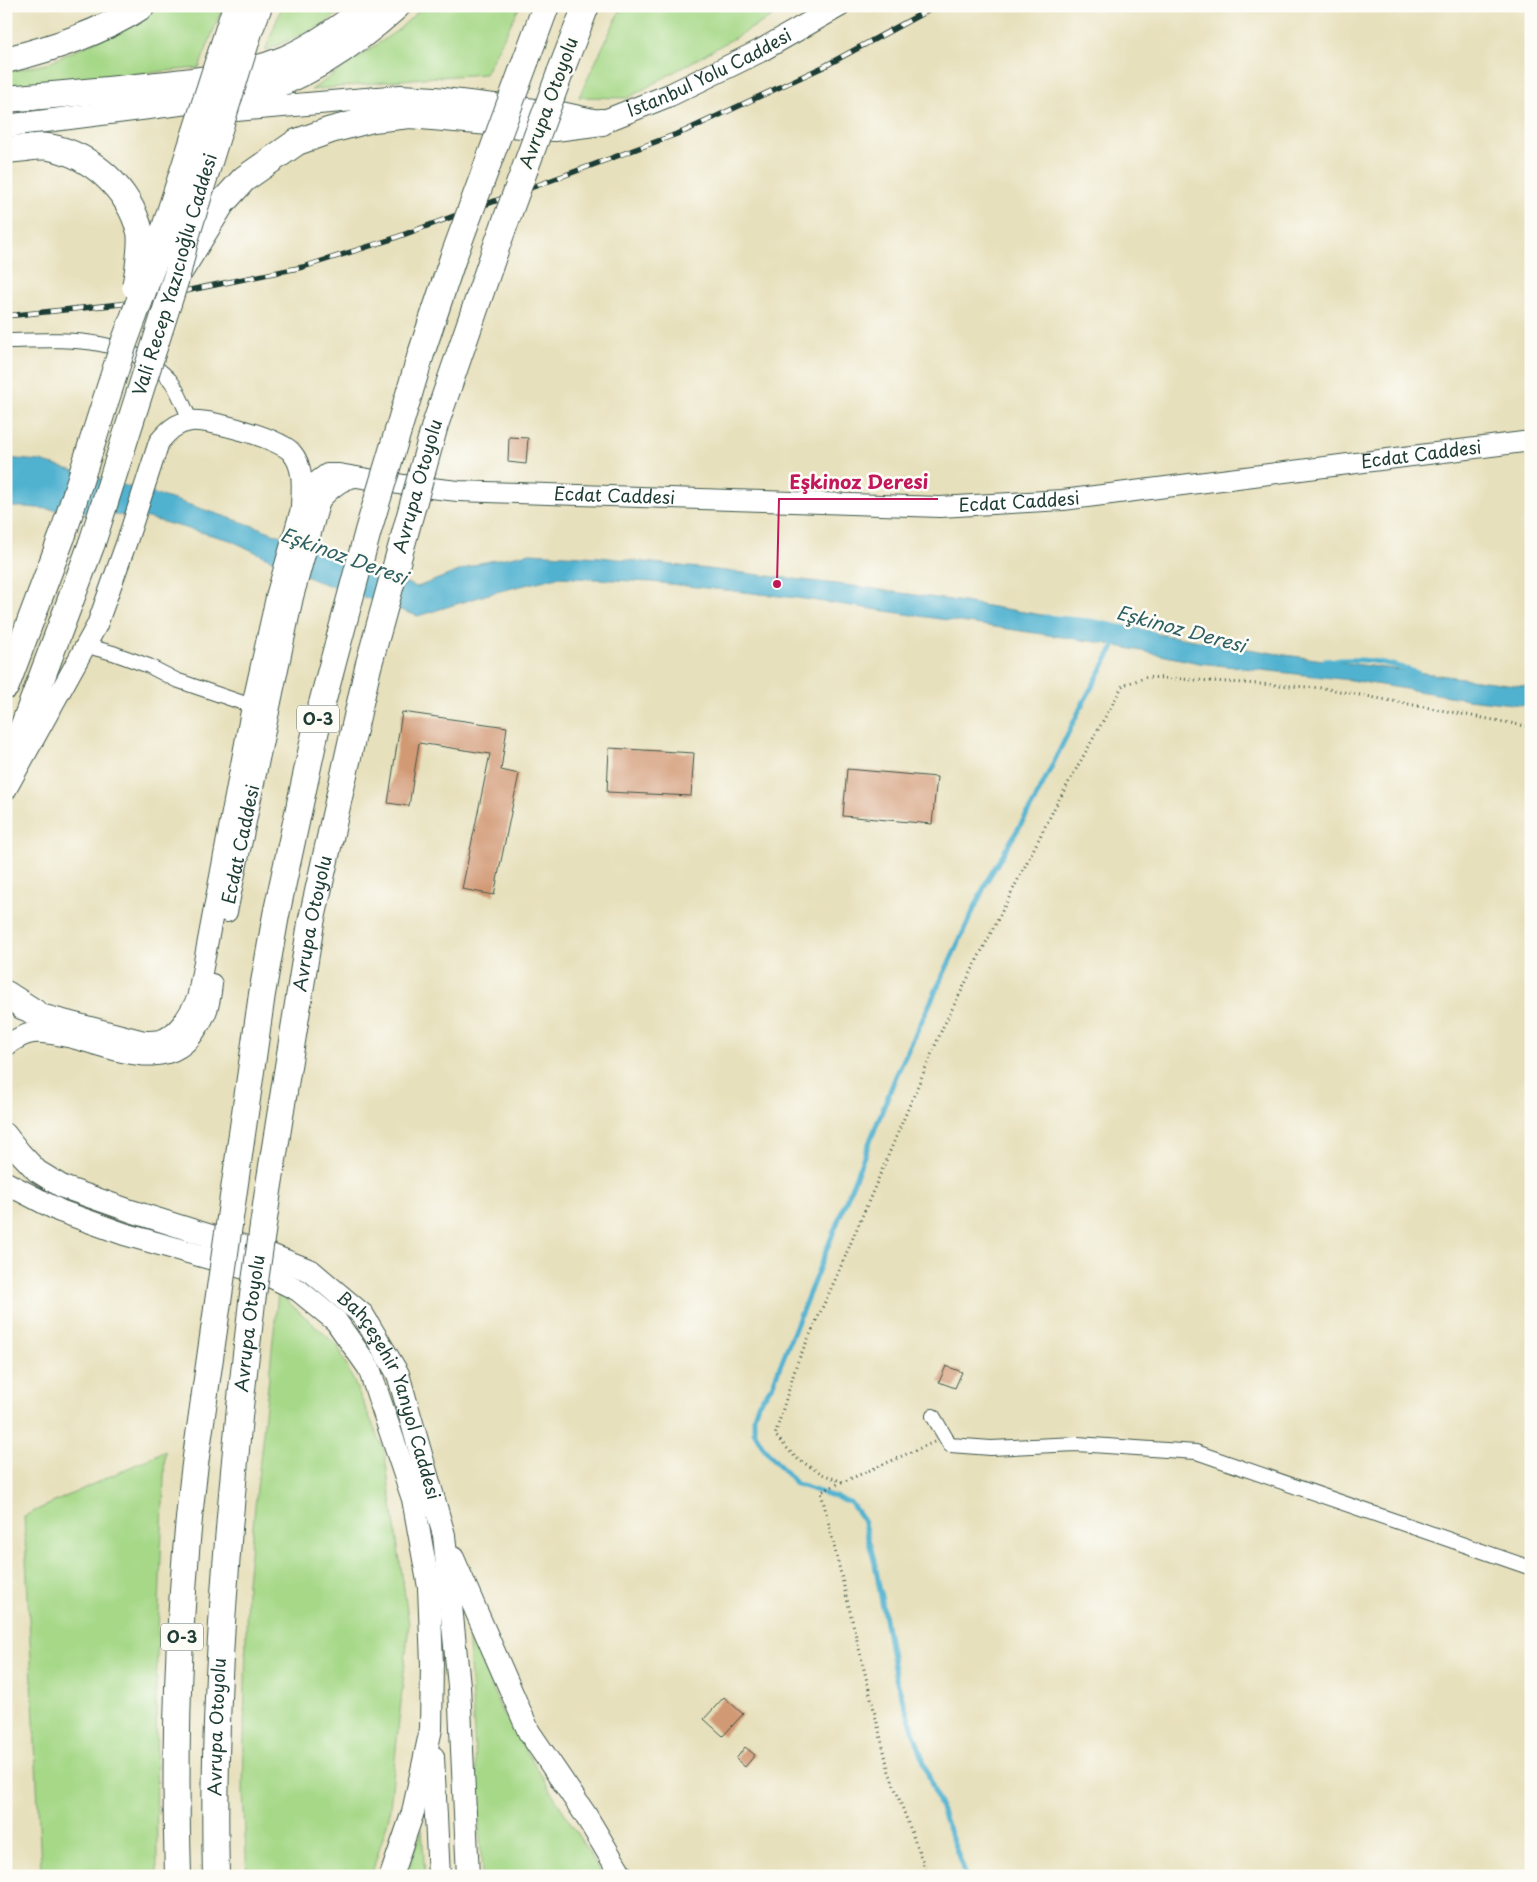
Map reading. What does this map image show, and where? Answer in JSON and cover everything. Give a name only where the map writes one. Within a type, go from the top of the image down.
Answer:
[{"type":"highway","points":[[6,60],[64,44],[142,6]]},
{"type":"highway","name":"Vali Recep Yazıcıoğlu Caddesi","points":[[6,686],[63,534],[124,343],[156,256],[236,6]]},
{"type":"highway","name":"Vali Recep Yazıcıoğlu Caddesi","points":[[6,772],[92,543],[177,275],[186,237],[247,38],[259,6]]},
{"type":"highway","points":[[6,99],[182,82],[240,73],[284,59],[312,45],[347,23],[368,6]]},
{"type":"highway","points":[[196,102],[256,91],[297,75],[336,54],[397,6]]},
{"type":"highway","name":"Avrupa Otoyolu","points":[[178,1876],[177,1778],[185,1578],[192,1489],[262,994],[276,915],[320,711],[368,531],[421,354],[453,258],[546,6]]},
{"type":"highway","name":"Avrupa Otoyolu","points":[[216,1876],[215,1745],[225,1556],[240,1407],[266,1200],[311,924],[368,667],[435,425],[497,245],[586,6]]},
{"type":"highway","points":[[177,275],[222,203],[244,179],[297,142],[331,130],[373,119],[410,115],[555,128],[602,122]]},
{"type":"highway","points":[[16,149],[47,147],[68,153],[94,164],[115,184],[130,205],[140,234],[137,279],[124,343]]},
{"type":"highway","points":[[6,994],[34,1012]]},
{"type":"main road","name":"İstanbul Yolu Caddesi","points":[[602,122],[670,95],[760,51],[839,6]]},
{"type":"main road","points":[[6,126],[196,102],[236,110],[401,96],[435,98],[561,113],[602,122]]},
{"type":"main road","points":[[6,790],[97,625],[160,442],[170,428],[190,422],[217,423],[279,443],[292,452],[299,464],[303,519]]},
{"type":"main road","name":"Ecdat Caddesi","points":[[6,1046],[16,1038],[32,1033],[48,1033],[135,1055],[166,1054],[181,1048],[193,1035],[207,1011],[285,595],[303,519],[305,495],[315,483],[327,474],[458,491],[957,506],[1064,500],[1531,441]]},
{"type":"main road","name":"Ecdat Caddesi","points":[[6,1004],[144,1041],[161,1040],[174,1032],[187,1019],[197,999],[252,706],[285,595]]},
{"type":"main road","name":"Bahçeşehir Yanyol Caddesi","points":[[6,1135],[38,1171],[63,1187],[131,1211],[268,1254],[311,1271],[363,1315],[398,1374],[444,1535],[459,1686],[468,1876]]},
{"type":"main road","name":"Bahçeşehir Yanyol Caddesi","points":[[6,1184],[52,1208],[78,1218],[124,1234],[266,1274],[298,1290],[336,1321],[369,1368],[413,1499],[429,1587],[432,1664],[431,1729],[413,1812],[391,1876]]},
{"type":"main road","points":[[444,1535],[528,1732],[585,1814],[622,1876]]},
{"type":"main road","points":[[431,1729],[439,1876]]},
{"type":"street","points":[[6,341],[56,340],[96,342],[128,352],[146,361],[171,381],[190,422]]},
{"type":"street","points":[[87,646],[113,653],[176,680],[252,706]]},
{"type":"street","points":[[934,1416],[950,1445],[991,1448],[1077,1444],[1196,1452],[1531,1568]]},
{"type":"path","points":[[843,1482],[822,1474],[796,1458],[775,1435],[797,1363],[835,1280],[943,1026],[1055,807],[1123,685],[1147,677],[1323,688],[1531,727]]},
{"type":"path","points":[[928,1876],[889,1772],[821,1492],[946,1436]]},
{"type":"green space","points":[[155,6],[223,6],[199,68],[6,86],[6,72],[46,64],[111,34]]},
{"type":"green space","points":[[282,6],[346,6],[325,24],[265,51]]},
{"type":"green space","points":[[424,6],[520,6],[485,74],[422,78],[311,90],[398,30]]},
{"type":"green space","points":[[622,6],[791,6],[628,98],[579,97]]},
{"type":"green space","points":[[278,1293],[338,1346],[384,1450],[409,1624],[389,1817],[371,1876],[247,1876],[243,1792],[247,1581]]},
{"type":"green space","points":[[165,1451],[156,1687],[157,1876],[38,1876],[41,1867],[24,1516]]},
{"type":"green space","points":[[468,1626],[500,1708],[603,1876],[482,1876]]},
{"type":"green space","points":[[422,1829],[425,1876],[406,1876]]},
{"type":"water","points":[[6,458],[40,461],[178,501],[257,527],[417,587],[480,563],[530,553],[600,557],[861,587],[1285,655],[1531,687],[1531,706],[1467,699],[1350,680],[1199,663],[1103,643],[797,598],[651,582],[558,577],[492,593],[418,616],[314,580],[230,540],[148,518],[26,507],[6,507]]},
{"type":"building","points":[[509,437],[528,438],[526,464],[508,462]]},
{"type":"building","points":[[402,712],[507,727],[501,770],[519,774],[494,895],[462,889],[490,754],[419,743],[409,806],[388,803]]},
{"type":"building","points":[[609,748],[694,753],[691,796],[607,792]]},
{"type":"building","points":[[847,769],[937,777],[932,824],[843,816]]},
{"type":"building","points":[[946,1366],[962,1372],[955,1388],[939,1382]]},
{"type":"building","points":[[724,1697],[743,1714],[723,1736],[704,1719]]},
{"type":"building","points":[[745,1747],[755,1755],[745,1767],[736,1759]]},
{"type":"waterway","name":"Eşkinoz Deresi","points":[[1045,617],[1090,621],[1155,634]]},
{"type":"waterway","points":[[966,1876],[929,1777],[896,1679],[875,1564],[863,1520],[850,1502],[796,1484],[764,1448],[754,1431],[754,1416],[758,1404],[772,1386],[896,1076],[988,879],[1033,804],[1082,705],[1117,641]]},
{"type":"waterway","name":"Eşkinoz Deresi","points":[[1324,661],[1372,661],[1418,673]]},
{"type":"railway","points":[[6,316],[121,304],[303,267],[389,240],[685,131],[823,67],[936,6]]},
{"type":"place","name":"Eşkinoz Deresi","points":[[777,584]]}]
